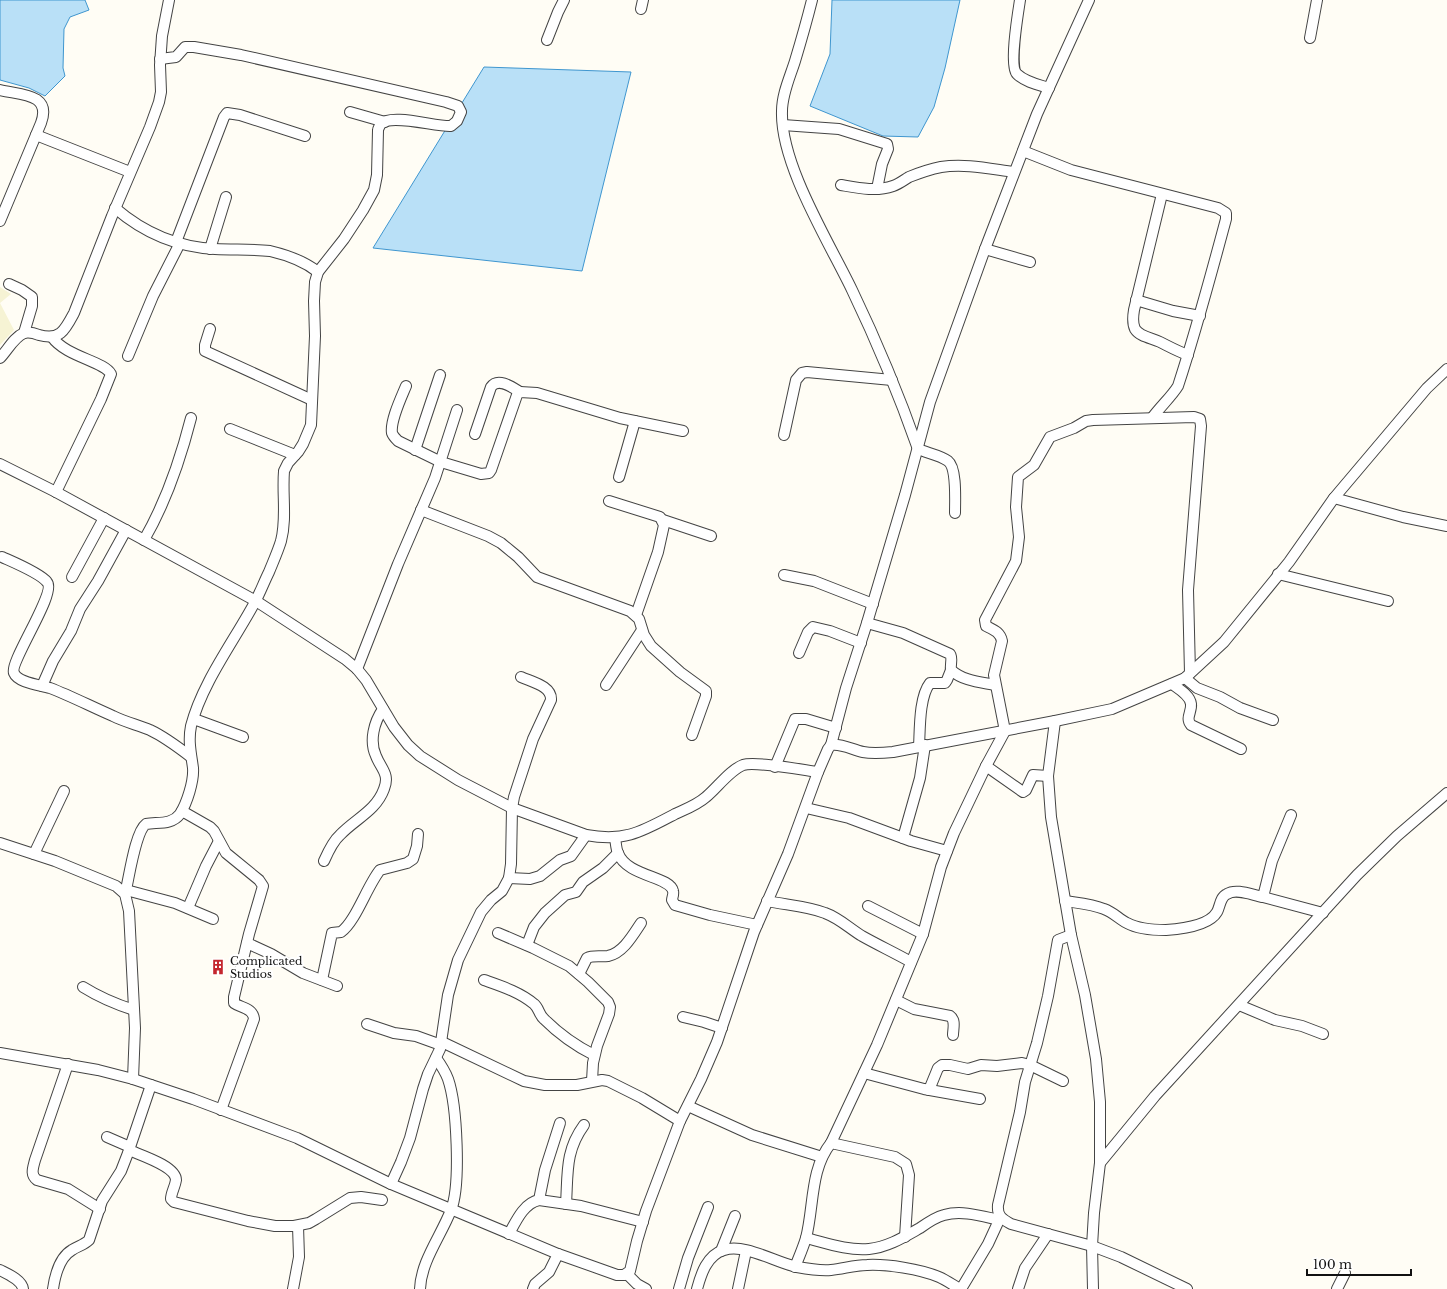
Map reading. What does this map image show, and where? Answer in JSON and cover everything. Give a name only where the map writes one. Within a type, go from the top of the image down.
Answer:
[{"type":"street","points":[[0,358],[19,336],[24,333],[52,337],[62,332],[74,313],[115,208],[150,127],[159,102],[161,92],[160,59],[162,36],[168,0]]},
{"type":"street","points":[[547,40],[564,0]]},
{"type":"street","points":[[812,0],[783,99],[783,125],[788,151],[800,184],[855,296],[892,380],[918,449],[945,459],[952,465],[954,474],[955,514]]},
{"type":"street","points":[[1020,0],[1014,51],[1014,68],[1018,76],[1049,88]]},
{"type":"street","points":[[628,1274],[632,1265],[643,1222],[680,1121],[709,1061],[722,1028],[745,954],[806,808],[818,772],[831,745],[846,688],[868,623],[930,402],[985,249],[1022,152],[1089,0]]},
{"type":"street","points":[[1310,38],[1317,0]]},
{"type":"street","points":[[133,1079],[135,1046],[134,1010],[129,910],[126,892],[137,840],[143,826],[146,824],[171,820],[176,818],[182,811],[191,788],[193,778],[189,742],[194,718],[205,690],[256,601],[281,542],[284,527],[284,471],[288,463],[303,444],[311,425],[315,336],[314,282],[319,270],[334,252],[363,210],[374,190],[377,170],[378,130],[380,125],[393,120],[402,120],[451,126],[457,121],[461,112],[458,106],[446,102],[293,66],[208,48],[194,46],[185,47],[176,57],[160,59]]},
{"type":"street","points":[[0,90],[34,98],[42,104],[44,109],[44,115],[36,135],[1,216]]},
{"type":"street","points":[[128,356],[153,296],[178,242],[227,112],[305,136]]},
{"type":"street","points":[[350,112],[385,122]]},
{"type":"street","points":[[783,125],[839,129],[887,144],[888,149],[882,164],[877,188]]},
{"type":"street","points":[[36,135],[130,172]]},
{"type":"street","points":[[1022,152],[1071,170],[1218,208],[1226,213],[1226,219],[1188,355],[1175,390],[1158,408],[1152,418]]},
{"type":"street","points":[[842,185],[877,188],[894,186],[911,176],[951,166],[986,168],[1014,172]]},
{"type":"street","points":[[1162,194],[1136,300],[1133,319],[1135,329],[1140,333],[1171,349],[1188,355]]},
{"type":"street","points":[[210,249],[226,197]]},
{"type":"street","points":[[115,208],[129,220],[148,232],[178,242],[210,249],[260,250],[276,252],[319,270]]},
{"type":"street","points":[[985,249],[1030,262]]},
{"type":"street","points":[[9,284],[32,297],[32,306],[24,333]]},
{"type":"street","points":[[1136,300],[1173,311],[1200,316]]},
{"type":"street","points":[[210,329],[205,345],[206,351],[312,400]]},
{"type":"street","points":[[52,337],[66,350],[100,365],[110,371],[111,374],[101,399],[56,492]]},
{"type":"street","points":[[831,745],[840,745],[870,753],[893,752],[1005,731],[1112,709],[1172,684],[1188,675],[1224,642],[1289,562],[1334,498],[1427,388],[1447,370]]},
{"type":"street","points":[[784,435],[796,380],[802,373],[811,372],[892,380]]},
{"type":"street","points":[[415,450],[440,375]]},
{"type":"street","points":[[475,434],[491,387],[497,382],[506,384],[520,392],[537,393],[590,410],[683,431]]},
{"type":"street","points":[[406,386],[397,410],[392,431],[394,437],[398,441],[441,462],[481,474],[489,473],[491,470],[517,395],[520,392]]},
{"type":"street","points":[[357,669],[398,564],[441,462],[457,410]]},
{"type":"street","points":[[795,1267],[806,1238],[815,1184],[822,1157],[831,1143],[864,1073],[923,934],[941,867],[954,833],[986,766],[1005,731],[995,685],[995,669],[1002,641],[998,632],[986,626],[984,623],[1016,561],[1019,537],[1016,507],[1018,477],[1034,465],[1048,440],[1054,435],[1074,428],[1086,421],[1093,420],[1194,417],[1200,419],[1201,422],[1188,590],[1188,675],[1197,688],[1220,697],[1240,708],[1273,720]]},
{"type":"street","points":[[144,540],[156,519],[175,474],[191,418]]},
{"type":"street","points":[[618,477],[636,421]]},
{"type":"street","points":[[230,429],[295,455]]},
{"type":"street","points":[[0,464],[56,492],[256,601],[345,659],[357,669],[366,680],[394,727],[408,745],[420,756],[464,783],[512,808],[586,835],[615,838],[628,836],[646,829],[696,805],[741,766],[748,764],[775,766],[818,772]]},
{"type":"street","points":[[1334,498],[1403,517],[1447,526]]},
{"type":"street","points":[[609,502],[660,517],[663,520],[711,536]]},
{"type":"street","points":[[421,510],[488,536],[501,543],[518,557],[537,577],[622,608],[636,615],[639,619],[646,641],[650,646],[680,672],[706,691],[706,696],[692,735]]},
{"type":"street","points":[[72,578],[104,518]]},
{"type":"street","points":[[636,615],[658,552],[664,530],[663,520]]},
{"type":"street","points":[[42,686],[53,661],[71,631],[80,609],[98,581],[126,530]]},
{"type":"street","points":[[2,557],[37,575],[48,582],[49,585],[48,592],[15,663],[13,672],[19,679],[56,690],[114,717],[149,730],[162,736],[191,757]]},
{"type":"street","points":[[1278,574],[1388,601]]},
{"type":"street","points":[[784,575],[814,581],[873,604]]},
{"type":"street","points":[[868,623],[903,633],[950,654],[952,657],[950,666],[951,670],[946,682],[930,683],[926,689],[922,709],[920,778],[903,838]]},
{"type":"street","points":[[799,653],[808,632],[813,627],[830,631],[861,643]]},
{"type":"street","points":[[606,685],[642,630]]},
{"type":"street","points":[[951,670],[958,676],[995,685]]},
{"type":"street","points":[[391,1184],[406,1151],[422,1089],[442,1044],[448,995],[458,960],[481,912],[487,904],[502,891],[510,878],[512,808],[514,797],[539,724],[551,700],[549,691],[544,687],[521,677]]},
{"type":"street","points":[[1172,684],[1182,690],[1190,699],[1191,707],[1188,719],[1191,726],[1242,749]]},
{"type":"street","points":[[324,861],[339,835],[374,808],[384,789],[386,775],[375,755],[373,747],[375,724],[383,710]]},
{"type":"street","points":[[194,718],[243,737]]},
{"type":"street","points":[[775,766],[795,719],[806,719],[836,728]]},
{"type":"street","points":[[1055,721],[1048,776],[1051,817],[1071,934],[1085,995],[1096,1059],[1100,1102],[1100,1163],[1092,1246],[1093,1289]]},
{"type":"street","points":[[986,766],[1023,792],[1026,790],[1033,775],[1048,776]]},
{"type":"street","points":[[34,854],[64,791]]},
{"type":"street","points":[[1100,1163],[1155,1096],[1357,875],[1397,836],[1447,793]]},
{"type":"street","points":[[806,808],[849,818],[903,838],[947,851]]},
{"type":"street","points":[[182,811],[210,827],[214,831],[226,853],[259,880],[263,886],[233,1001],[252,1013],[254,1019],[221,1110]]},
{"type":"street","points":[[1263,897],[1272,861],[1291,815]]},
{"type":"street","points":[[322,980],[332,933],[342,932],[347,926],[380,870],[413,859],[417,846],[418,834]]},
{"type":"street","points":[[510,878],[530,879],[540,876],[560,860],[571,856],[586,835]]},
{"type":"street","points":[[615,838],[618,853],[626,865],[632,870],[659,880],[670,887],[673,892],[672,900],[675,905],[710,915],[757,925]]},
{"type":"street","points":[[188,908],[206,866],[219,841]]},
{"type":"street","points":[[0,843],[34,854],[110,883],[126,892],[188,908],[213,919]]},
{"type":"street","points":[[527,945],[534,927],[550,908],[565,895],[576,892],[583,882],[603,868],[618,853]]},
{"type":"street","points":[[1065,900],[1091,904],[1105,909],[1129,924],[1142,928],[1164,930],[1202,923],[1212,918],[1217,913],[1224,896],[1231,892],[1263,897],[1323,913]]},
{"type":"street","points":[[767,901],[810,908],[830,915],[866,938],[911,962]]},
{"type":"street","points":[[868,906],[923,934]]},
{"type":"street","points":[[579,974],[586,958],[614,954],[627,943],[641,923]]},
{"type":"street","points":[[498,933],[560,961],[579,974],[603,996],[610,1007],[607,1021],[594,1055],[592,1081]]},
{"type":"street","points":[[697,1289],[706,1266],[716,1254],[721,1251],[734,1249],[746,1251],[795,1267],[819,1270],[831,1270],[852,1266],[882,1265],[906,1269],[939,1277],[960,1289],[988,1244],[999,1219],[998,1206],[1020,1112],[1025,1082],[1048,996],[1058,940],[1071,934]]},
{"type":"street","points":[[247,943],[271,954],[303,973],[337,986]]},
{"type":"street","points":[[484,980],[508,989],[531,1002],[537,1007],[543,1018],[574,1043],[594,1055]]},
{"type":"street","points":[[83,987],[97,996],[134,1010]]},
{"type":"street","points":[[896,1000],[914,1009],[950,1016],[953,1018],[954,1022],[953,1035]]},
{"type":"street","points":[[1239,1005],[1275,1020],[1302,1026],[1323,1034]]},
{"type":"street","points":[[683,1017],[722,1028]]},
{"type":"street","points":[[367,1024],[394,1033],[416,1036],[442,1044],[524,1081],[545,1085],[577,1085],[602,1080],[612,1083],[642,1098],[680,1121]]},
{"type":"street","points":[[0,1053],[98,1070],[133,1079],[178,1094],[297,1138],[391,1184],[558,1254],[616,1274],[628,1274]]},
{"type":"street","points":[[420,1289],[424,1266],[451,1210],[456,1190],[455,1120],[449,1080],[444,1069],[436,1058]]},
{"type":"street","points":[[928,1090],[938,1068],[942,1065],[950,1065],[968,1069],[981,1065],[997,1066],[1018,1062],[1030,1065],[1063,1081]]},
{"type":"street","points":[[68,1064],[35,1160],[32,1174],[37,1180],[68,1189],[100,1209]]},
{"type":"street","points":[[864,1073],[928,1090],[980,1099]]},
{"type":"street","points":[[53,1289],[62,1260],[68,1252],[85,1244],[89,1240],[107,1192],[121,1171],[151,1086]]},
{"type":"street","points":[[688,1106],[752,1135],[822,1157]]},
{"type":"street","points":[[539,1200],[545,1170],[560,1123]]},
{"type":"street","points":[[566,1204],[570,1154],[574,1139],[584,1125]]},
{"type":"street","points":[[107,1137],[159,1163],[175,1176],[176,1181],[171,1199],[174,1202],[248,1221],[279,1226],[298,1226],[316,1220],[350,1198],[361,1197],[382,1200]]},
{"type":"street","points":[[831,1143],[895,1157],[906,1164],[909,1175],[905,1237]]},
{"type":"street","points":[[509,1234],[525,1208],[534,1200],[566,1204],[607,1212],[643,1222]]},
{"type":"street","points":[[679,1289],[688,1258],[708,1207]]},
{"type":"street","points":[[806,1238],[849,1249],[870,1249],[886,1245],[905,1237],[945,1214],[966,1213],[999,1219],[1011,1224],[1092,1246],[1121,1257],[1186,1289]]},
{"type":"street","points":[[721,1251],[735,1216]]},
{"type":"street","points":[[293,1289],[298,1257],[298,1226]]},
{"type":"street","points":[[1018,1289],[1025,1268],[1048,1234]]},
{"type":"street","points":[[738,1289],[746,1251]]},
{"type":"street","points":[[533,1289],[535,1284],[549,1272],[558,1254]]},
{"type":"street","points":[[0,1270],[23,1284],[24,1289]]},
{"type":"street","points":[[1337,1289],[1345,1273]]},
{"type":"street","points":[[628,1274],[637,1284],[646,1289]]},
{"type":"shaded area","points":[[0,287],[11,294],[0,303]]},
{"type":"shaded area","points":[[0,303],[14,330],[0,345]]},
{"type":"water","points":[[0,0],[85,0],[89,10],[70,17],[64,29],[63,68],[65,76],[45,96],[29,88],[0,80]]},
{"type":"water","points":[[832,0],[960,0],[945,68],[934,107],[918,137],[883,136],[810,106],[830,54]]},
{"type":"water","points":[[484,67],[631,72],[582,271],[373,248]]},
{"type":"place","name":"Complicated Studios","points":[[218,967]]}]
